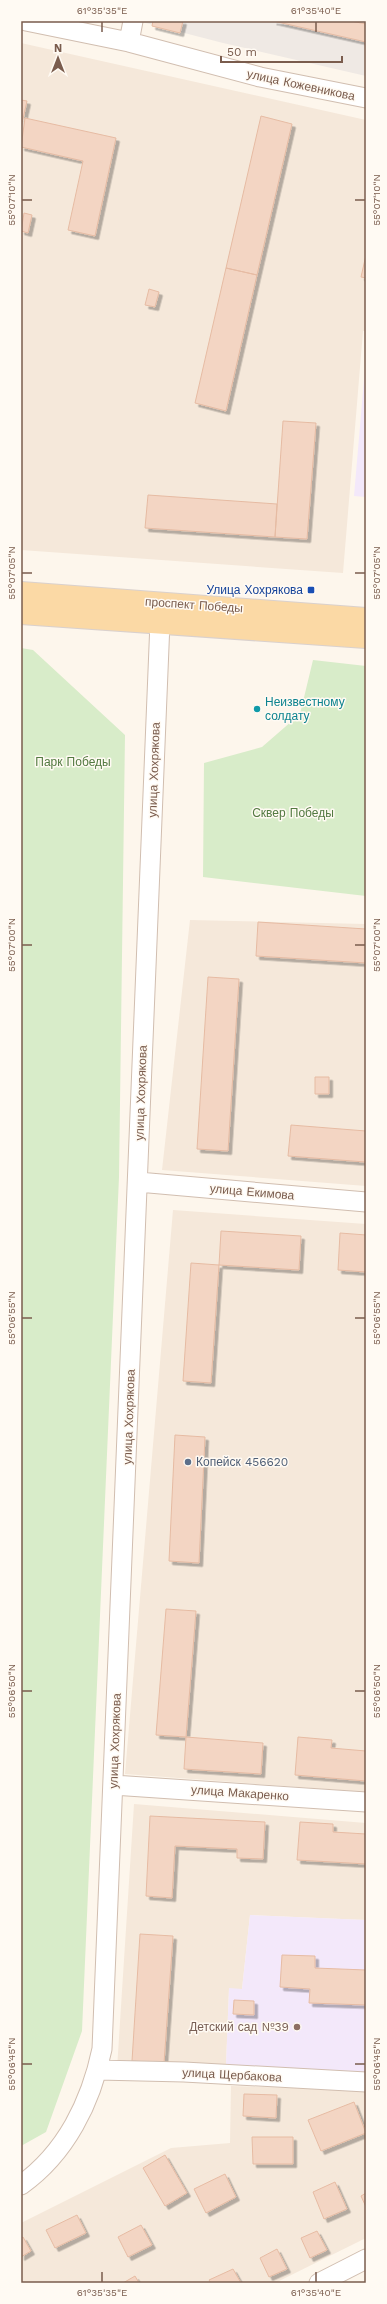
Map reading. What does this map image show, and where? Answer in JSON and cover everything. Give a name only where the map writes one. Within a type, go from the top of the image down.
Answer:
[{"type":"main road","name":"проспект Победы","points":[[21,593],[366,637]]},
{"type":"main road","name":"проспект Победы","points":[[21,613],[161,612],[366,619]]},
{"type":"street","name":"улица Кожевникова","points":[[26,21],[128,42],[260,77],[366,98]]},
{"type":"street","points":[[128,42],[133,21]]},
{"type":"street","name":"улица Хохрякова","points":[[21,2185],[33,2176],[59,2149],[81,2114],[98,2070],[104,2027],[161,612]]},
{"type":"street","name":"улица Екимова","points":[[138,1182],[366,1202]]},
{"type":"street","name":"улица Макаренко","points":[[113,1785],[366,1802]]},
{"type":"street","name":"улица Щербакова","points":[[98,2070],[184,2072],[366,2082]]},
{"type":"street","points":[[319,2283],[366,2259]]},
{"type":"shaded area","points":[[138,21],[366,21],[366,76],[223,43]]},
{"type":"shaded area","points":[[21,43],[366,120],[366,331],[363,331],[343,573],[21,550]]},
{"type":"shaded area","points":[[366,356],[366,497],[354,496]]},
{"type":"shaded area","points":[[190,920],[366,924],[366,1186],[162,1170]]},
{"type":"shaded area","points":[[173,1210],[366,1224],[366,1792],[125,1774]]},
{"type":"shaded area","points":[[134,1804],[366,1823],[366,1920],[250,1915],[242,1989],[229,1989],[226,2065],[117,2069]]},
{"type":"shaded area","name":"Детский сад №39","points":[[250,1915],[366,1920],[366,2074],[226,2065],[229,1988],[242,1989]]},
{"type":"shaded area","points":[[231,2086],[366,2090],[366,2238],[275,2283],[21,2283],[21,2223],[171,2148],[230,2143]]},
{"type":"green space","name":"Парк Победы","points":[[21,648],[33,650],[125,735],[119,1177],[82,2031],[46,2132],[21,2146]]},
{"type":"green space","name":"Сквер Победы","points":[[313,660],[366,666],[366,896],[203,877],[204,763],[262,747],[300,714]]},
{"type":"building","points":[[153,21],[183,21],[180,33],[152,26]]},
{"type":"building","points":[[273,21],[351,21],[366,24],[366,42]]},
{"type":"building","points":[[21,100],[27,101],[21,128]]},
{"type":"building","points":[[261,116],[292,124],[257,275],[226,268]]},
{"type":"building","points":[[25,118],[116,138],[95,236],[68,230],[83,161],[21,147]]},
{"type":"building","points":[[24,213],[32,215],[28,233],[21,231]]},
{"type":"building","points":[[366,255],[366,278],[361,277]]},
{"type":"building","points":[[226,268],[257,275],[226,411],[195,403]]},
{"type":"building","points":[[149,289],[159,292],[155,307],[145,305]]},
{"type":"building","points":[[283,421],[316,423],[307,539],[275,537]]},
{"type":"building","points":[[148,495],[277,504],[275,537],[145,528]]},
{"type":"building","points":[[258,922],[366,929],[366,963],[256,956]]},
{"type":"building","points":[[208,977],[239,979],[228,1151],[197,1149]]},
{"type":"building","points":[[315,1077],[329,1077],[329,1094],[315,1094]]},
{"type":"building","points":[[291,1125],[366,1131],[365,1162],[288,1156]]},
{"type":"building","points":[[221,1231],[301,1236],[299,1270],[219,1265]]},
{"type":"building","points":[[340,1233],[366,1235],[366,1272],[338,1270]]},
{"type":"building","points":[[191,1263],[219,1265],[211,1383],[183,1381]]},
{"type":"building","points":[[175,1435],[205,1437],[199,1563],[169,1561]]},
{"type":"building","points":[[166,1609],[196,1611],[186,1737],[156,1735]]},
{"type":"building","points":[[186,1737],[263,1743],[261,1774],[184,1769]]},
{"type":"building","points":[[298,1737],[332,1740],[331,1748],[366,1751],[366,1781],[295,1775]]},
{"type":"building","points":[[150,1816],[265,1822],[263,1859],[237,1858],[237,1849],[175,1846],[172,1898],[146,1896]]},
{"type":"building","points":[[300,1822],[333,1824],[333,1832],[366,1834],[366,1864],[297,1860]]},
{"type":"building","points":[[140,1934],[173,1936],[164,2063],[132,2061]]},
{"type":"building","points":[[282,1955],[315,1956],[315,1968],[366,1970],[366,2005],[309,2003],[310,1989],[280,1987]]},
{"type":"building","points":[[234,2000],[254,2001],[254,2015],[233,2014]]},
{"type":"building","points":[[244,2094],[277,2095],[276,2118],[243,2116]]},
{"type":"building","points":[[354,2102],[366,2133],[321,2151],[308,2120]]},
{"type":"building","points":[[252,2137],[293,2137],[293,2164],[253,2164]]},
{"type":"building","points":[[165,2155],[187,2193],[165,2206],[143,2168]]},
{"type":"building","points":[[225,2174],[236,2197],[206,2213],[194,2189]]},
{"type":"building","points":[[335,2182],[347,2209],[324,2219],[313,2192]]},
{"type":"building","points":[[366,2193],[366,2207],[361,2196]]},
{"type":"building","points":[[77,2215],[86,2233],[55,2248],[46,2230]]},
{"type":"building","points":[[141,2225],[152,2245],[128,2257],[118,2237]]},
{"type":"building","points":[[317,2231],[327,2250],[310,2258],[301,2238]]},
{"type":"building","points":[[23,2237],[31,2251],[21,2257],[21,2238]]},
{"type":"building","points":[[277,2249],[287,2269],[269,2277],[260,2258]]},
{"type":"building","points":[[233,2269],[241,2283],[211,2283],[209,2280]]},
{"type":"building","points":[[135,2276],[139,2283],[123,2283]]},
{"type":"place","name":"Улица Хохрякова","points":[[311,590]]},
{"type":"place","name":"Неизвестному солдату","points":[[257,709]]},
{"type":"place","name":"Копейск 456620","points":[[188,1462]]},
{"type":"place","name":"Детский сад №39","points":[[297,2027]]}]
